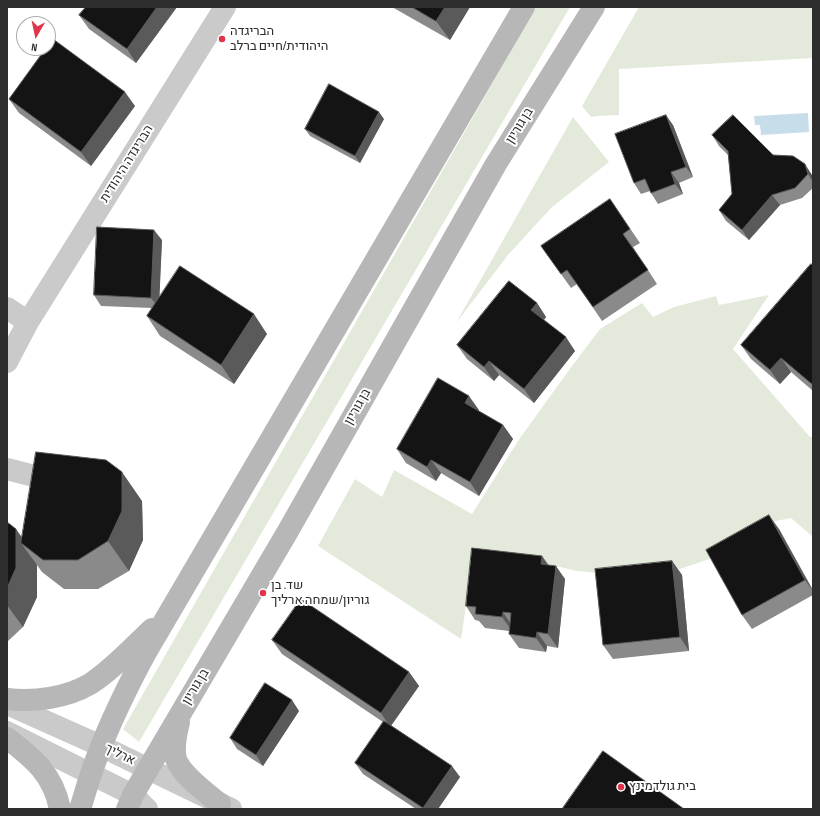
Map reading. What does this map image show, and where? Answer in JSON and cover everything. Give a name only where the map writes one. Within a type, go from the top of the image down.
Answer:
[{"type":"main road","points":[[80,809],[101,746],[145,654],[524,7]]},
{"type":"main road","name":"בן גוריון","points":[[136,804],[148,769],[288,531],[496,164],[594,7]]},
{"type":"main road","points":[[7,699],[44,699],[75,691],[89,684],[103,674],[169,613]]},
{"type":"main road","points":[[182,711],[176,732],[176,760],[193,781],[226,806]]},
{"type":"main road","points":[[7,738],[28,754],[42,769],[52,784],[60,809]]},
{"type":"street","name":"הבריגדה היהודית","points":[[7,362],[28,322],[225,7]]},
{"type":"street","points":[[7,308],[28,322]]},
{"type":"street","points":[[7,469],[57,482]]},
{"type":"street","name":"ארליך","points":[[7,704],[101,746],[226,806]]},
{"type":"street","points":[[7,732],[91,774],[136,804]]},
{"type":"green space","points":[[536,7],[570,7],[139,742],[123,729]]},
{"type":"green space","points":[[639,7],[813,7],[813,58],[619,69],[619,115],[591,117],[582,106]]},
{"type":"green space","points":[[573,117],[609,162],[551,208],[508,255],[456,323]]},
{"type":"green space","points":[[769,295],[733,349],[810,437],[813,437],[813,537],[791,518],[776,521],[715,557],[680,569],[622,575],[577,571],[492,551],[473,560],[461,639],[318,546],[355,479],[382,497],[394,470],[472,514],[520,438],[600,329],[642,303],[653,317],[674,307],[716,296],[719,305]]},
{"type":"water","points":[[808,113],[809,132],[761,135],[760,125],[755,125],[754,116]]},
{"type":"building","points":[[86,7],[157,7],[127,49],[79,15]]},
{"type":"building","points":[[412,7],[445,7],[436,21]]},
{"type":"building","points":[[56,41],[125,92],[81,152],[9,99],[40,56],[56,56]]},
{"type":"building","points":[[329,84],[379,112],[355,156],[305,129]]},
{"type":"building","points":[[666,115],[686,167],[671,172],[675,184],[651,193],[645,179],[634,183],[615,134]]},
{"type":"building","points":[[733,115],[773,155],[793,156],[805,164],[808,174],[795,188],[772,195],[742,230],[719,210],[732,194],[728,151],[712,135]]},
{"type":"building","points":[[610,199],[630,229],[623,234],[648,270],[593,307],[567,270],[561,274],[541,246]]},
{"type":"building","points":[[97,227],[154,230],[151,298],[94,295]]},
{"type":"building","points":[[811,264],[813,265],[813,385],[781,358],[770,370],[741,345]]},
{"type":"building","points":[[180,266],[254,314],[221,365],[147,316]]},
{"type":"building","points":[[509,281],[537,303],[531,310],[566,337],[524,389],[489,361],[484,367],[457,345]]},
{"type":"building","points":[[438,378],[469,396],[465,403],[503,425],[470,482],[431,460],[427,467],[397,449]]},
{"type":"building","points":[[36,452],[106,460],[122,472],[122,511],[108,541],[78,560],[43,560],[21,543]]},
{"type":"building","points":[[769,515],[805,580],[742,615],[706,550]]},
{"type":"building","points":[[7,522],[16,529],[16,568],[7,588]]},
{"type":"building","points":[[472,548],[542,556],[541,564],[556,566],[548,634],[537,632],[536,638],[509,634],[511,613],[503,612],[502,617],[475,614],[476,607],[466,606]]},
{"type":"building","points":[[672,561],[680,637],[603,645],[595,569]]},
{"type":"building","points":[[301,599],[409,672],[381,713],[272,640]]},
{"type":"building","points":[[265,683],[292,700],[256,755],[230,738]]},
{"type":"building","points":[[384,721],[452,766],[423,808],[355,763]]},
{"type":"building","points":[[603,751],[684,809],[563,808]]},
{"type":"place","name":"הבריגדה היהודית/חיים ברלב","points":[[222,39]]},
{"type":"place","name":"שד. בן גוריון/שמחה ארליך","points":[[263,593]]},
{"type":"place","name":"בית גולדמינץ","points":[[621,787]]}]
